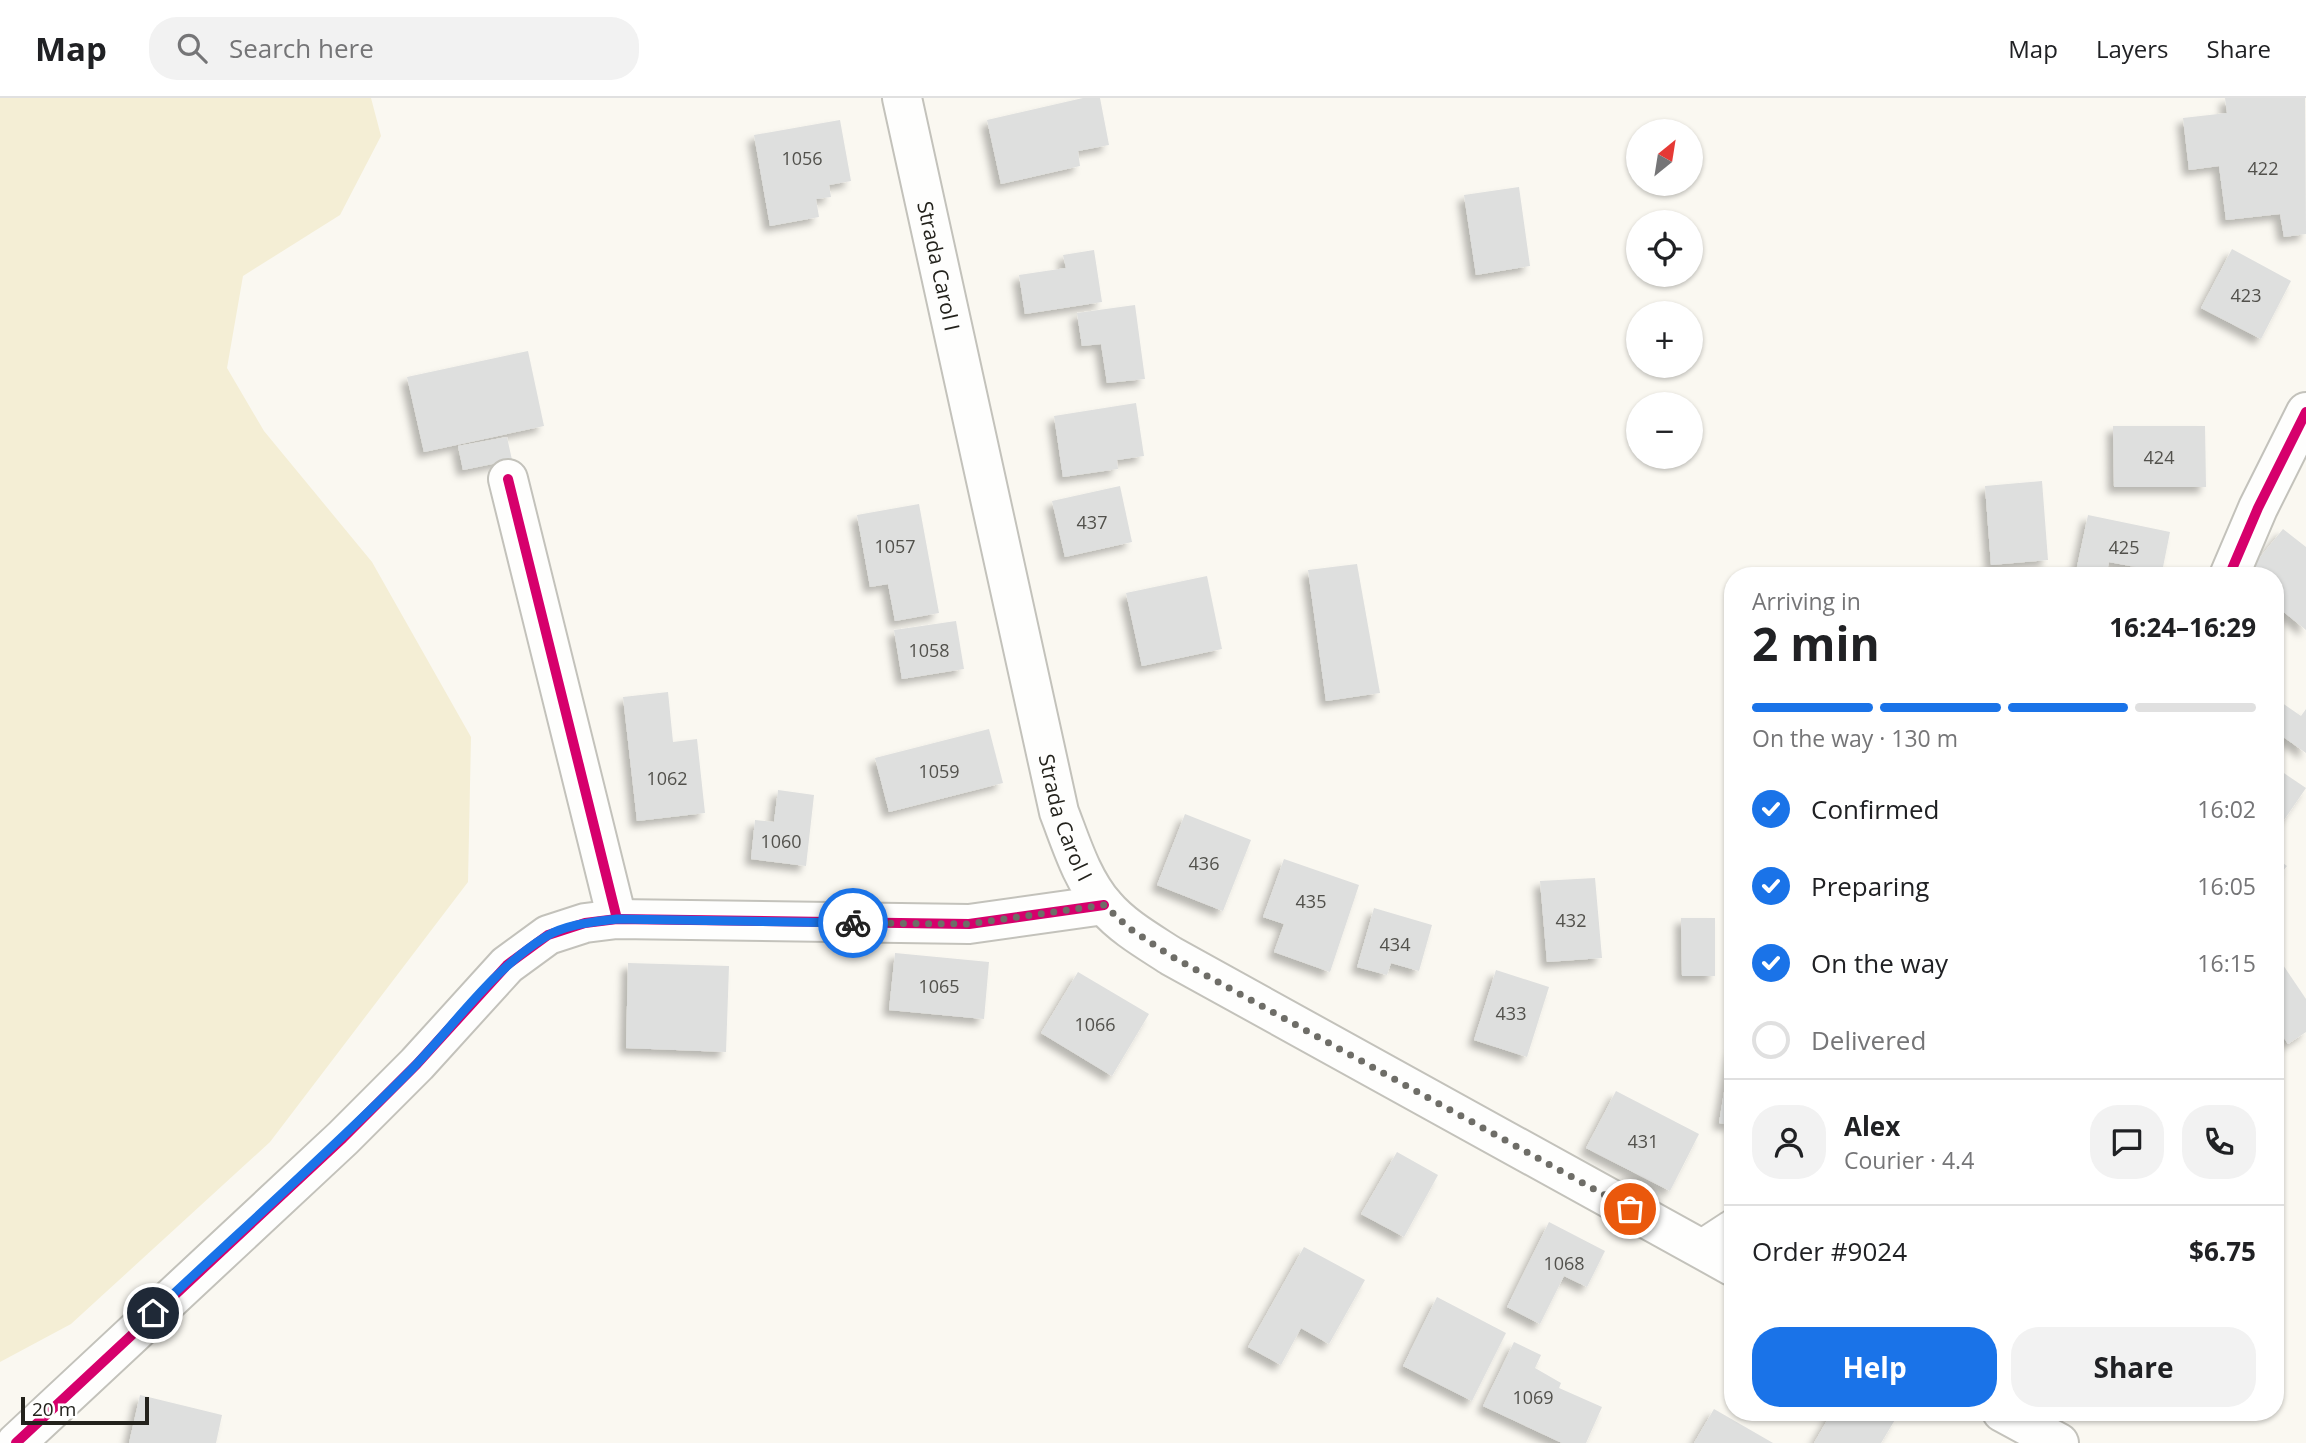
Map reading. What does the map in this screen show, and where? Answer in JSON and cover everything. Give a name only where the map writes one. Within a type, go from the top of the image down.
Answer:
[{"type":"street","name":"Strada Carol I","points":[[902,98],[1059,812],[1080,865],[1104,905],[1129,928],[1171,956],[1723,1249]]},
{"type":"street","points":[[2233,567],[2258,508],[2306,412]]},
{"type":"street","points":[[508,479],[617,919]]},
{"type":"street","points":[[16,1443],[343,1138],[417,1064],[506,965],[548,935],[585,923],[617,919],[969,924],[1104,905]]},
{"type":"street","points":[[2019,1421],[2059,1443]]},
{"type":"shaded area","points":[[0,98],[371,98],[381,136],[340,215],[243,276],[227,368],[264,431],[372,562],[471,737],[468,882],[270,1142],[71,1324],[0,1362]]},
{"type":"building","points":[[1083,98],[1100,98],[1109,145],[1078,151],[1080,166],[1001,184],[987,120]]},
{"type":"building","points":[[2225,98],[2305,98],[2306,234],[2284,237],[2280,214],[2226,220],[2219,166],[2189,170],[2183,118],[2227,113]]},
{"type":"building","points":[[840,120],[851,181],[829,185],[831,197],[816,199],[819,217],[770,226],[754,135]]},
{"type":"building","points":[[1519,187],[1530,266],[1476,275],[1464,195]]},
{"type":"building","points":[[2232,249],[2291,281],[2261,339],[2201,308]]},
{"type":"building","points":[[1094,250],[1102,302],[1025,314],[1019,275],[1066,268],[1063,255]]},
{"type":"building","points":[[1135,305],[1145,379],[1107,383],[1101,344],[1082,346],[1077,313]]},
{"type":"building","points":[[528,351],[544,426],[424,452],[407,377]]},
{"type":"building","points":[[1136,403],[1144,456],[1117,460],[1118,469],[1063,477],[1054,416]]},
{"type":"building","points":[[2113,426],[2205,426],[2206,487],[2114,487]]},
{"type":"building","points":[[507,437],[512,460],[463,470],[458,446]]},
{"type":"building","points":[[2042,481],[2048,560],[1991,565],[1985,486]]},
{"type":"building","points":[[1120,486],[1132,542],[1065,557],[1052,501]]},
{"type":"building","points":[[919,504],[939,613],[895,621],[888,584],[870,587],[857,515]]},
{"type":"building","points":[[2088,515],[2170,532],[2163,567],[2136,567],[2109,562],[2108,567],[2077,567]]},
{"type":"building","points":[[2283,529],[2306,547],[2306,630],[2284,612],[2284,567],[2252,567]]},
{"type":"building","points":[[1357,564],[1380,693],[1326,701],[1308,570]]},
{"type":"building","points":[[1207,576],[1222,649],[1142,666],[1126,593]]},
{"type":"building","points":[[956,621],[964,669],[902,679],[894,630]]},
{"type":"building","points":[[668,692],[673,742],[697,739],[705,813],[637,821],[623,697]]},
{"type":"building","points":[[2284,704],[2301,716],[2306,709],[2306,753],[2284,737]]},
{"type":"building","points":[[989,729],[1003,783],[889,812],[875,758]]},
{"type":"building","points":[[2284,773],[2306,788],[2284,820]]},
{"type":"building","points":[[778,790],[814,795],[806,866],[751,859],[755,820],[774,822]]},
{"type":"building","points":[[1185,814],[1251,840],[1223,911],[1157,885]]},
{"type":"building","points":[[1284,859],[1359,885],[1330,972],[1274,952],[1284,924],[1263,917]]},
{"type":"building","points":[[1595,878],[1602,958],[1547,962],[1540,881]]},
{"type":"building","points":[[1374,908],[1432,925],[1419,971],[1391,963],[1387,975],[1357,967]]},
{"type":"building","points":[[1681,918],[1715,918],[1715,976],[1682,976]]},
{"type":"building","points":[[895,953],[989,962],[984,1019],[889,1010]]},
{"type":"building","points":[[628,963],[729,966],[726,1052],[626,1048]]},
{"type":"building","points":[[2284,966],[2306,999],[2306,1032],[2288,1044],[2284,1038]]},
{"type":"building","points":[[1496,970],[1549,987],[1527,1057],[1474,1040]]},
{"type":"building","points":[[1078,972],[1149,1014],[1112,1076],[1041,1033]]},
{"type":"building","points":[[1616,1091],[1699,1134],[1670,1191],[1586,1148]]},
{"type":"building","points":[[1724,1092],[1724,1124],[1719,1123]]},
{"type":"building","points":[[1397,1152],[1438,1175],[1404,1237],[1361,1214]]},
{"type":"building","points":[[1549,1222],[1605,1251],[1587,1287],[1564,1276],[1540,1324],[1507,1307]]},
{"type":"building","points":[[1304,1247],[1365,1280],[1329,1344],[1301,1328],[1281,1365],[1248,1347]]},
{"type":"building","points":[[1437,1297],[1506,1333],[1472,1401],[1403,1366]]},
{"type":"building","points":[[1514,1342],[1541,1355],[1535,1368],[1561,1383],[1559,1388],[1602,1407],[1586,1443],[1562,1443],[1483,1406]]},
{"type":"building","points":[[140,1395],[222,1415],[216,1443],[129,1443]]},
{"type":"building","points":[[1714,1409],[1724,1415],[1724,1421],[1735,1421],[1773,1443],[1694,1443]]},
{"type":"building","points":[[1827,1421],[1894,1421],[1881,1443],[1814,1443]]},
{"type":"cycle path","points":[[2233,567],[2258,508],[2306,412]]},
{"type":"cycle path","points":[[508,479],[617,919]]},
{"type":"cycle path","points":[[16,1443],[343,1138],[417,1064],[507,965],[548,935],[585,923],[617,919],[969,924],[1104,905]]},
{"type":"way so far","points":[[853,923],[969,924],[1031,918],[1104,905],[1129,928],[1171,956],[1630,1209]]},
{"type":"route","points":[[153,1313],[343,1138],[417,1064],[506,965],[548,935],[585,923],[617,919],[853,923]]}]
